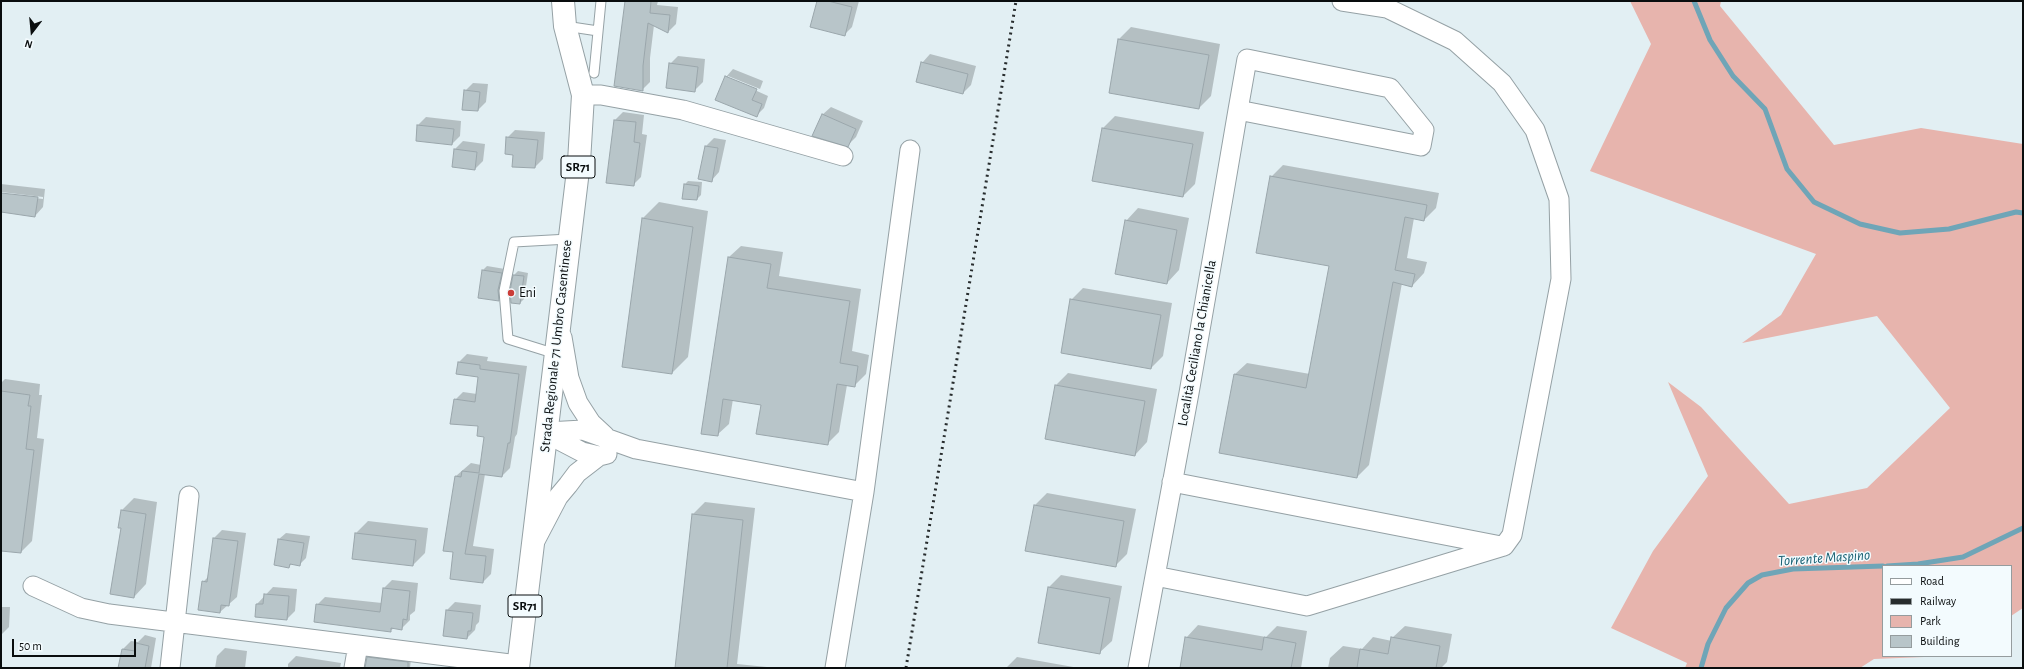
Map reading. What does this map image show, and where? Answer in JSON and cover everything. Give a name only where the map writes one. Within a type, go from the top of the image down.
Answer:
[{"type":"main road","name":"Strada Regionale 71 Umbro Casentinese","points":[[552,1],[565,26]]},
{"type":"main road","name":"Strada Regionale 71 Umbro Casentinese","points":[[518,666],[547,432],[568,240],[579,162],[583,95],[565,26],[563,1]]},
{"type":"street","points":[[1155,576],[1307,606],[1504,546],[1512,535],[1561,279],[1559,199],[1535,130],[1502,83],[1455,41],[1387,8],[1342,1]]},
{"type":"street","name":"Località Ceciliano la Chianicella","points":[[1138,668],[1247,59],[1390,88],[1424,130],[1421,146],[1238,110]]},
{"type":"street","points":[[583,95],[600,95],[683,110],[843,156]]},
{"type":"street","points":[[836,668],[864,492],[910,150]]},
{"type":"street","points":[[560,316],[566,363],[573,392],[584,414],[607,438]]},
{"type":"street","points":[[547,432],[584,430],[636,449],[864,492]]},
{"type":"street","points":[[547,432],[571,447],[599,456]]},
{"type":"street","points":[[533,544],[558,497],[577,473],[599,456],[636,449]]},
{"type":"street","points":[[1172,482],[1504,546]]},
{"type":"street","points":[[170,668],[189,496]]},
{"type":"street","points":[[33,586],[81,608],[95,612],[518,666]]},
{"type":"street","points":[[354,668],[358,645]]},
{"type":"lane","points":[[594,73],[601,1]]},
{"type":"lane","points":[[565,26],[598,31]]},
{"type":"lane","points":[[556,354],[508,339],[504,291],[514,242],[568,240]]},
{"type":"green space","points":[[1630,1],[1721,1],[1720,6],[1834,145],[1921,128],[2023,144],[2023,608],[2012,615],[2012,565],[1882,565],[1882,657],[1924,657],[1874,659],[1860,668],[1685,668],[1687,663],[1611,628],[1653,551],[1708,476],[1668,382],[1701,407],[1789,504],[1867,488],[1950,408],[1877,316],[1742,343],[1781,315],[1816,254],[1590,171],[1651,44]]},
{"type":"building","points":[[625,1],[651,1],[650,13],[670,15],[668,33],[648,23],[643,66],[643,91],[614,86]]},
{"type":"building","points":[[817,1],[828,1],[852,7],[845,36],[810,27]]},
{"type":"building","points":[[1118,39],[1209,55],[1199,109],[1109,93]]},
{"type":"building","points":[[921,62],[968,74],[963,94],[916,82]]},
{"type":"building","points":[[669,63],[698,67],[695,92],[666,88]]},
{"type":"building","points":[[725,76],[757,89],[752,100],[762,104],[757,117],[715,100]]},
{"type":"building","points":[[464,90],[480,92],[478,111],[462,110]]},
{"type":"building","points":[[822,114],[856,129],[848,147],[812,136]]},
{"type":"building","points":[[614,120],[636,122],[634,142],[640,143],[634,186],[606,183]]},
{"type":"building","points":[[417,125],[454,129],[452,145],[416,141]]},
{"type":"building","points":[[1102,128],[1193,144],[1183,197],[1092,181]]},
{"type":"building","points":[[506,137],[538,140],[535,168],[512,167],[513,155],[505,154]]},
{"type":"building","points":[[705,146],[718,148],[712,182],[698,179]]},
{"type":"building","points":[[454,149],[477,152],[475,170],[452,167]]},
{"type":"building","points":[[1270,176],[1427,205],[1424,221],[1405,217],[1395,270],[1415,274],[1412,287],[1393,282],[1357,478],[1219,453],[1234,374],[1306,388],[1329,266],[1256,253]]},
{"type":"building","points":[[684,184],[699,186],[697,200],[682,199]]},
{"type":"building","points":[[1,193],[38,197],[35,217],[1,212]]},
{"type":"building","points":[[642,218],[693,227],[672,374],[622,367]]},
{"type":"building","points":[[1125,220],[1177,230],[1167,284],[1115,274]]},
{"type":"building","points":[[728,257],[771,264],[767,288],[850,301],[840,363],[858,366],[855,387],[837,384],[828,445],[756,434],[761,405],[723,399],[718,436],[701,434]]},
{"type":"building","points":[[482,270],[502,273],[498,290],[499,301],[478,298]]},
{"type":"building","points":[[513,275],[524,276],[520,304],[511,303],[510,291]]},
{"type":"building","points":[[1070,299],[1161,315],[1151,369],[1061,353]]},
{"type":"building","points":[[458,362],[480,365],[480,369],[519,374],[510,443],[508,443],[502,477],[479,474],[465,554],[486,556],[483,583],[450,579],[453,552],[443,551],[455,476],[461,477],[462,471],[479,473],[484,437],[477,436],[478,426],[450,424],[454,399],[475,402],[478,377],[456,374]]},
{"type":"building","points":[[1055,385],[1145,401],[1135,456],[1045,439]]},
{"type":"building","points":[[1,391],[30,395],[28,406],[31,406],[26,449],[34,450],[21,553],[1,551]]},
{"type":"building","points":[[1034,505],[1124,521],[1116,567],[1025,551]]},
{"type":"building","points":[[121,510],[146,514],[134,598],[110,594],[121,528],[118,528]]},
{"type":"building","points":[[692,514],[743,520],[727,668],[675,668]]},
{"type":"building","points":[[355,533],[416,540],[413,566],[352,559]]},
{"type":"building","points":[[213,538],[238,541],[229,606],[221,605],[220,613],[198,610],[202,581],[207,582]]},
{"type":"building","points":[[278,539],[304,543],[300,566],[290,564],[289,568],[274,565]]},
{"type":"building","points":[[1048,587],[1110,598],[1100,654],[1038,643]]},
{"type":"building","points":[[383,588],[410,591],[407,620],[403,619],[402,630],[391,628],[391,632],[314,622],[316,604],[380,612]]},
{"type":"building","points":[[264,594],[289,596],[287,620],[255,617],[256,604],[263,604]]},
{"type":"building","points":[[446,610],[473,613],[471,631],[468,631],[467,639],[443,636]]},
{"type":"building","points":[[1185,637],[1262,650],[1264,637],[1296,643],[1291,668],[1180,668]]},
{"type":"building","points":[[1391,637],[1440,646],[1436,668],[1357,668],[1360,649],[1388,654]]},
{"type":"building","points":[[136,643],[149,646],[145,668],[118,668],[122,649],[135,651]]},
{"type":"building","points":[[367,657],[408,662],[408,668],[365,668]]},
{"type":"waterway","points":[[1694,1],[1710,40],[1733,76],[1765,109],[1787,169],[1814,202],[1860,224],[1900,233],[1949,229],[2016,212],[2023,213]]},
{"type":"waterway","name":"Torrente Maspino","points":[[1902,565],[1963,557],[2023,528]]},
{"type":"waterway","name":"Torrente Maspino","points":[[1701,668],[1708,644],[1726,608],[1748,583],[1762,575],[1793,569],[1882,566]]},
{"type":"railway","points":[[906,668],[1016,1]]},
{"type":"place","name":"Eni","points":[[511,293]]}]
